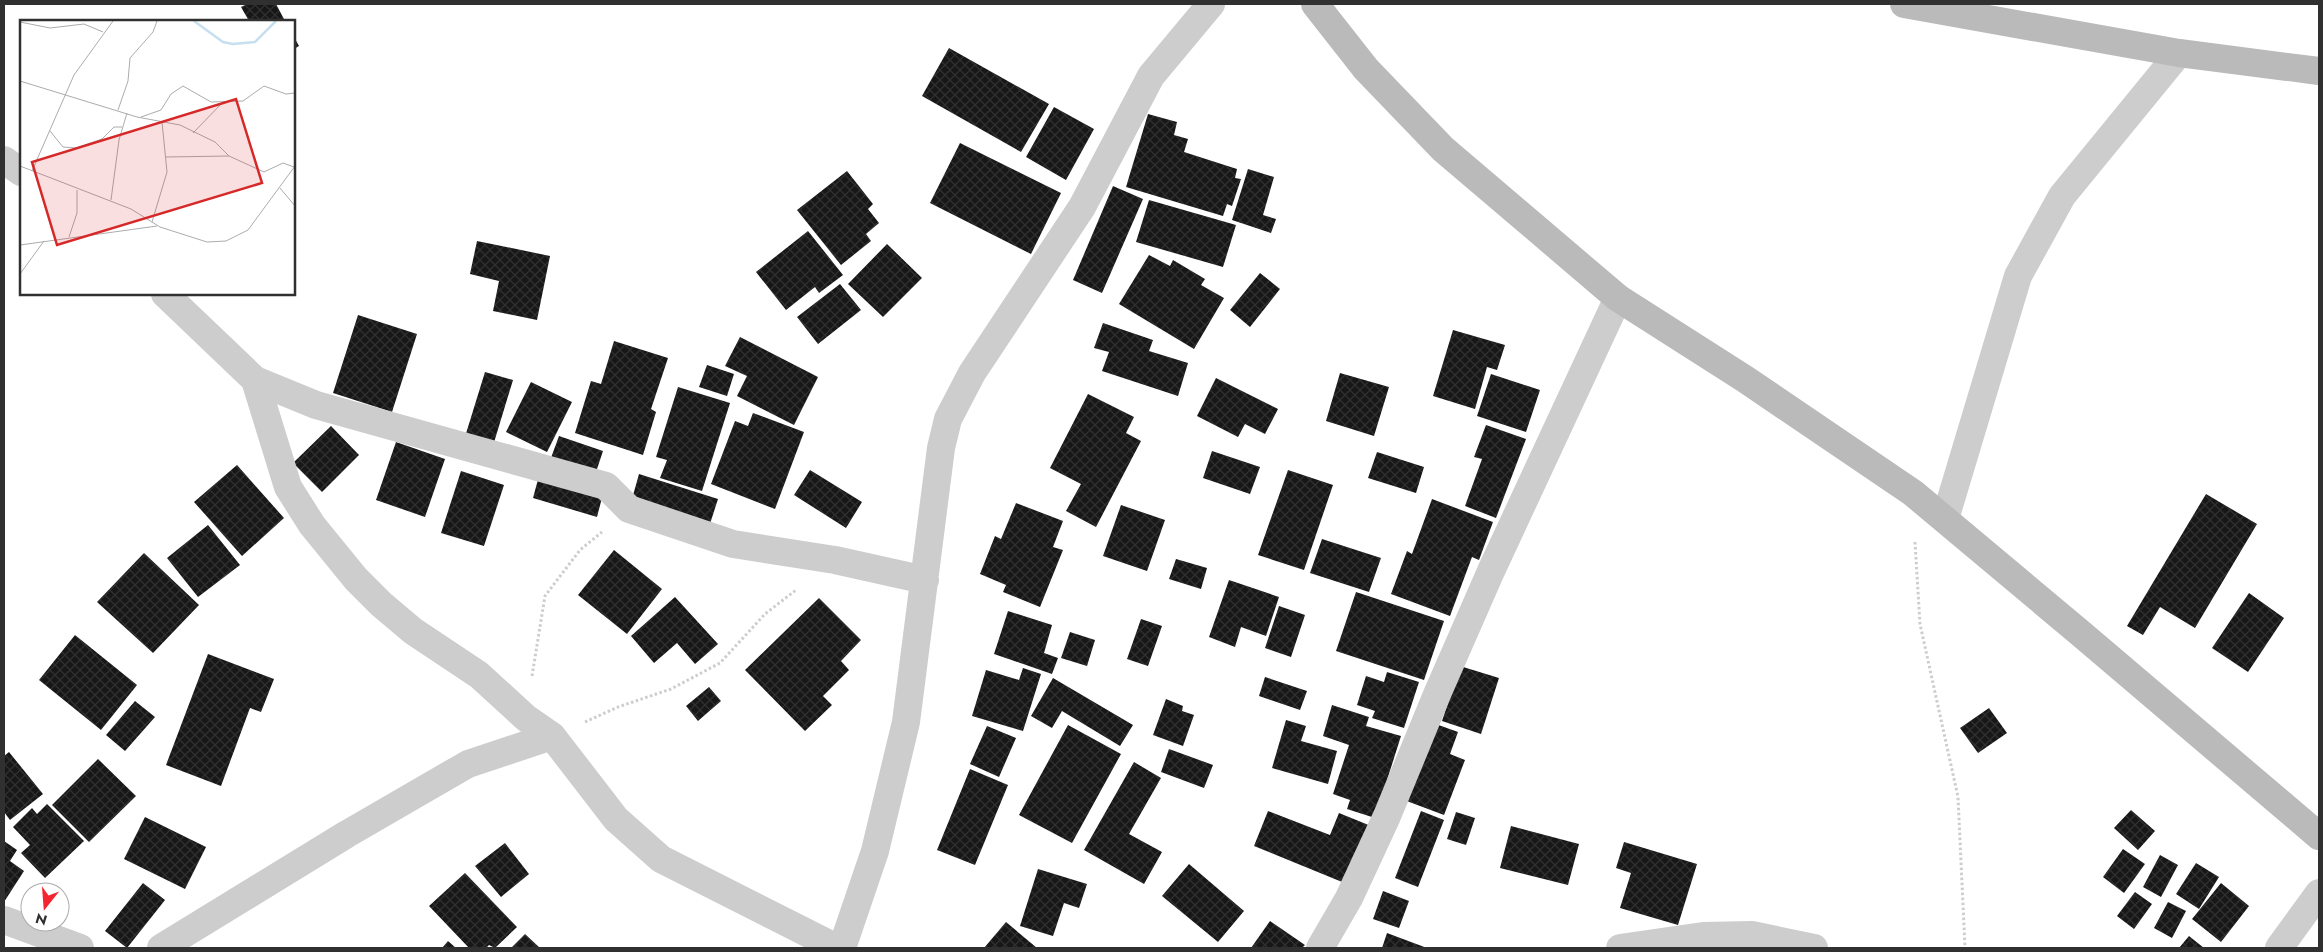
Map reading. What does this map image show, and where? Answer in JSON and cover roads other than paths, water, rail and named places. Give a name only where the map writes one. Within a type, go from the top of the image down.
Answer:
[{"type":"street","points":[[842,948],[875,852],[906,722],[941,448],[948,419],[972,373],[1082,207],[1150,76],[1212,4]]},
{"type":"street","points":[[1315,4],[1366,69],[1443,149],[1618,298],[1745,379],[1912,494],[1945,519],[2319,836]]},
{"type":"street","points":[[1904,4],[2179,53],[2319,71]]},
{"type":"street","points":[[1945,519],[2018,276],[2062,196],[2179,53]]},
{"type":"street","points":[[4,160],[20,171]]},
{"type":"street","points":[[166,295],[255,380],[326,408],[606,486],[629,509],[733,544],[835,560],[925,580]]},
{"type":"street","points":[[1320,948],[1349,898],[1384,825],[1438,692],[1491,571],[1618,298]]},
{"type":"street","points":[[255,380],[288,486],[312,525],[356,579],[381,604],[413,631],[479,675],[526,718],[552,736],[616,819],[661,859],[837,948]]},
{"type":"street","points":[[161,948],[347,834],[468,764],[552,736]]},
{"type":"street","points":[[2279,948],[2319,893]]},
{"type":"street","points":[[4,920],[80,948]]},
{"type":"street","points":[[1620,948],[1703,936],[1752,936],[1814,948]]}]
